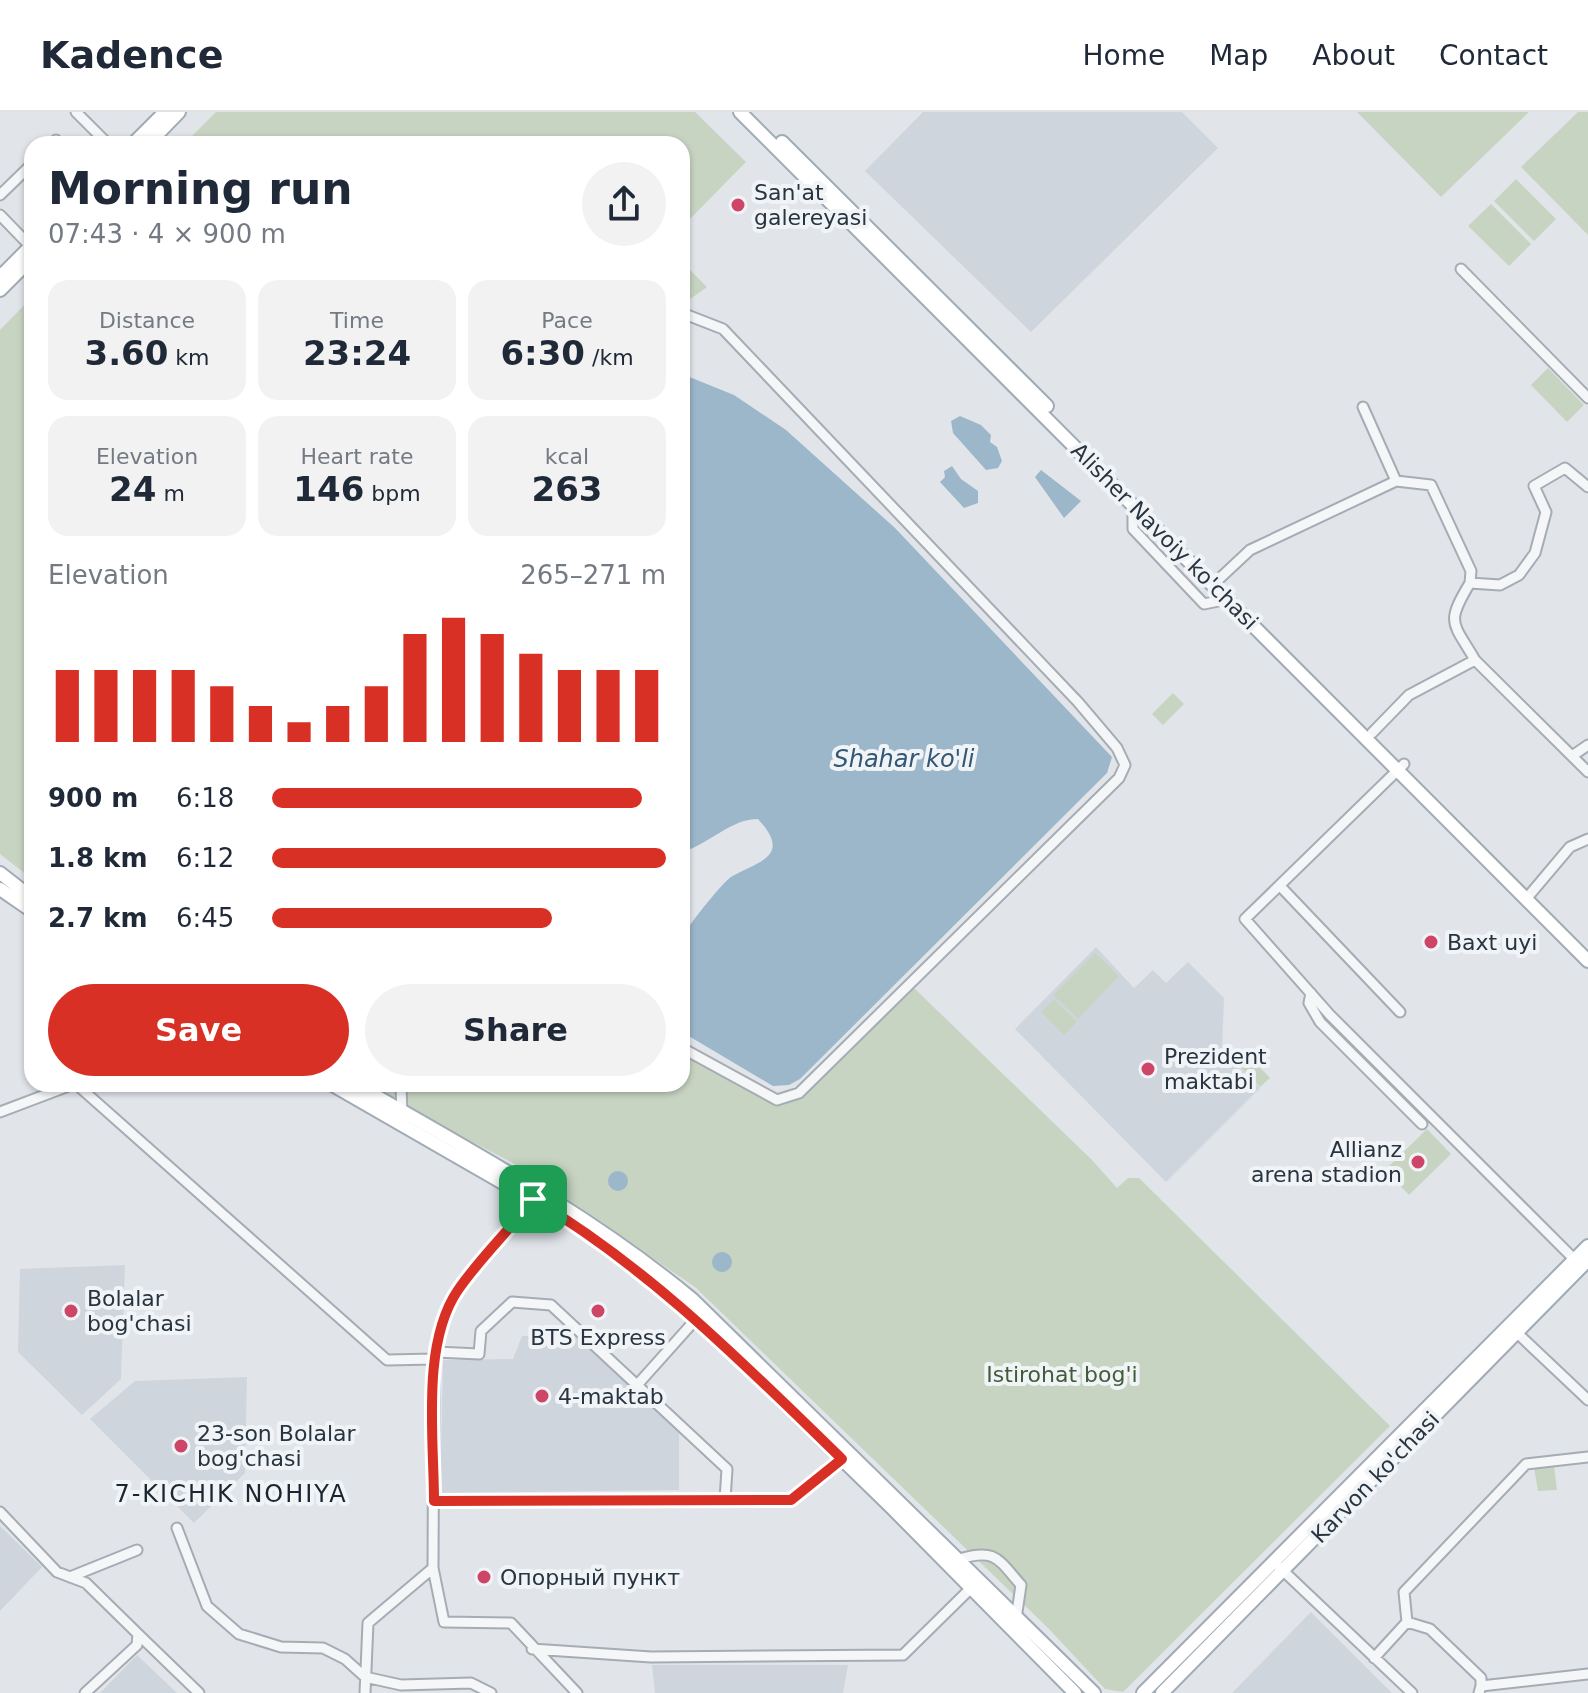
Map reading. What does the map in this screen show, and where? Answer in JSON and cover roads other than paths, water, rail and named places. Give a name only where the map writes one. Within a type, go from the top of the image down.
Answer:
[{"type":"main road","points":[[141,136],[165,112]]},
{"type":"main road","points":[[156,136],[179,112]]},
{"type":"main road","name":"Alisher Navoiy ko'chasi","points":[[740,112],[828,194],[1065,430],[1401,767],[1588,961]]},
{"type":"main road","name":"Alisher Navoiy ko'chasi","points":[[751,112],[828,194]]},
{"type":"main road","points":[[0,277],[24,256]]},
{"type":"main road","points":[[0,290],[24,259]]},
{"type":"main road","name":"Alisher Navoiy ko'chasi","points":[[1106,472],[1139,510],[1372,733],[1401,767]]},
{"type":"main road","points":[[0,873],[24,892]]},
{"type":"main road","points":[[0,889],[24,906]]},
{"type":"main road","name":"Alisher Navoiy ko'chasi","points":[[1528,896],[1588,950]]},
{"type":"main road","points":[[348,1092],[402,1117]]},
{"type":"main road","points":[[366,1092],[402,1117],[632,1252],[692,1299],[1094,1693]]},
{"type":"main road","points":[[536,1195],[697,1318],[1075,1693]]},
{"type":"main road","name":"Karvon ko'chasi","points":[[1162,1693],[1279,1567],[1581,1262],[1588,1246]]},
{"type":"main road","points":[[1143,1693],[1279,1567]]},
{"type":"street","points":[[76,112],[100,136]]},
{"type":"street","points":[[0,195],[24,172]]},
{"type":"street","points":[[0,215],[24,240]]},
{"type":"street","points":[[1461,269],[1588,398]]},
{"type":"street","points":[[690,316],[723,329],[1078,702],[1117,748],[1125,765],[1119,778],[799,1093],[777,1100],[690,1052]]},
{"type":"street","points":[[1363,407],[1396,481]]},
{"type":"street","points":[[1470,583],[1500,585],[1519,575],[1535,553],[1546,512],[1534,486],[1565,468],[1587,485]]},
{"type":"street","points":[[1139,510],[1133,516],[1133,529],[1204,604],[1223,589],[1250,550],[1396,481],[1431,485],[1471,571],[1470,583],[1454,610],[1452,620],[1475,660],[1588,772]]},
{"type":"street","points":[[1372,733],[1409,695],[1475,660]]},
{"type":"street","points":[[1572,756],[1588,745]]},
{"type":"street","points":[[1401,767],[1245,919],[1311,993],[1581,1262]]},
{"type":"street","points":[[1528,896],[1570,847],[1588,839]]},
{"type":"street","points":[[1281,887],[1400,1012]]},
{"type":"street","points":[[1311,993],[1309,1003],[1320,1022],[1422,1124]]},
{"type":"street","points":[[0,1112],[54,1092]]},
{"type":"street","points":[[84,1092],[387,1360],[479,1354],[481,1331],[512,1302],[551,1305],[727,1469],[725,1500]]},
{"type":"street","points":[[401,1092],[402,1117]]},
{"type":"street","points":[[536,1195],[458,1290],[444,1319],[435,1355],[433,1568],[444,1622],[511,1623],[532,1649],[577,1693]]},
{"type":"street","points":[[638,1384],[697,1318]]},
{"type":"street","points":[[1513,1329],[1588,1400]]},
{"type":"street","points":[[1374,1658],[1407,1622],[1404,1592],[1526,1464],[1588,1457]]},
{"type":"street","points":[[434,1501],[791,1500],[842,1459]]},
{"type":"street","points":[[0,1512],[57,1572],[86,1583],[199,1693]]},
{"type":"street","points":[[177,1528],[207,1606],[239,1634],[281,1647],[323,1648],[345,1659],[365,1677],[401,1685],[471,1683],[491,1693]]},
{"type":"street","points":[[70,1577],[137,1550]]},
{"type":"street","points":[[959,1559],[983,1552],[993,1554],[1021,1585],[1017,1616],[1011,1629]]},
{"type":"street","points":[[1279,1567],[1412,1693]]},
{"type":"street","points":[[365,1693],[368,1623],[433,1568]]},
{"type":"street","points":[[532,1649],[651,1657],[903,1655],[971,1588]]},
{"type":"street","points":[[1407,1622],[1430,1629],[1481,1678],[1480,1690],[1588,1674]]},
{"type":"street","points":[[85,1693],[137,1645],[138,1634]]},
{"type":"water","name":"Shahar ko'li","points":[[690,377],[734,395],[786,430],[895,528],[1112,757],[1107,773],[800,1079],[789,1085],[773,1086],[690,1037],[690,926],[731,877],[761,862],[772,850],[768,832],[758,819],[731,826],[690,849]]},
{"type":"water","points":[[960,416],[981,425],[991,435],[990,442],[997,447],[1002,461],[998,468],[986,470],[953,433],[951,421]]},
{"type":"water","points":[[952,466],[961,479],[978,491],[978,503],[964,508],[940,482],[945,477],[944,471]]},
{"type":"water","points":[[1041,470],[1081,501],[1064,518],[1035,477]]},
{"type":"water","points":[[618,1171],[625,1174],[628,1181],[625,1188],[618,1191],[611,1188],[608,1181],[611,1174]]},
{"type":"water","points":[[722,1252],[729,1255],[732,1262],[729,1269],[722,1272],[715,1269],[712,1262],[715,1255]]},
{"type":"place","name":"San'at galereyasi","points":[[738,205]]},
{"type":"place","name":"Baxt uyi","points":[[1431,942]]},
{"type":"place","name":"Prezident maktabi","points":[[1148,1069]]},
{"type":"place","name":"Allianz arena stadion","points":[[1418,1162]]},
{"type":"place","name":"Bolalar bog'chasi","points":[[71,1311]]},
{"type":"place","name":"BTS Express","points":[[598,1311]]},
{"type":"place","name":"4-maktab","points":[[542,1396]]},
{"type":"place","name":"23-son Bolalar bog'chasi","points":[[181,1446]]},
{"type":"place","name":"Опорный пункт","points":[[484,1577]]},
{"type":"district","name":"7-KICHIK NOHIYA","points":[[231,1494]]},
{"type":"park label","name":"Istirohat bog'i","points":[[1062,1374]]}]
